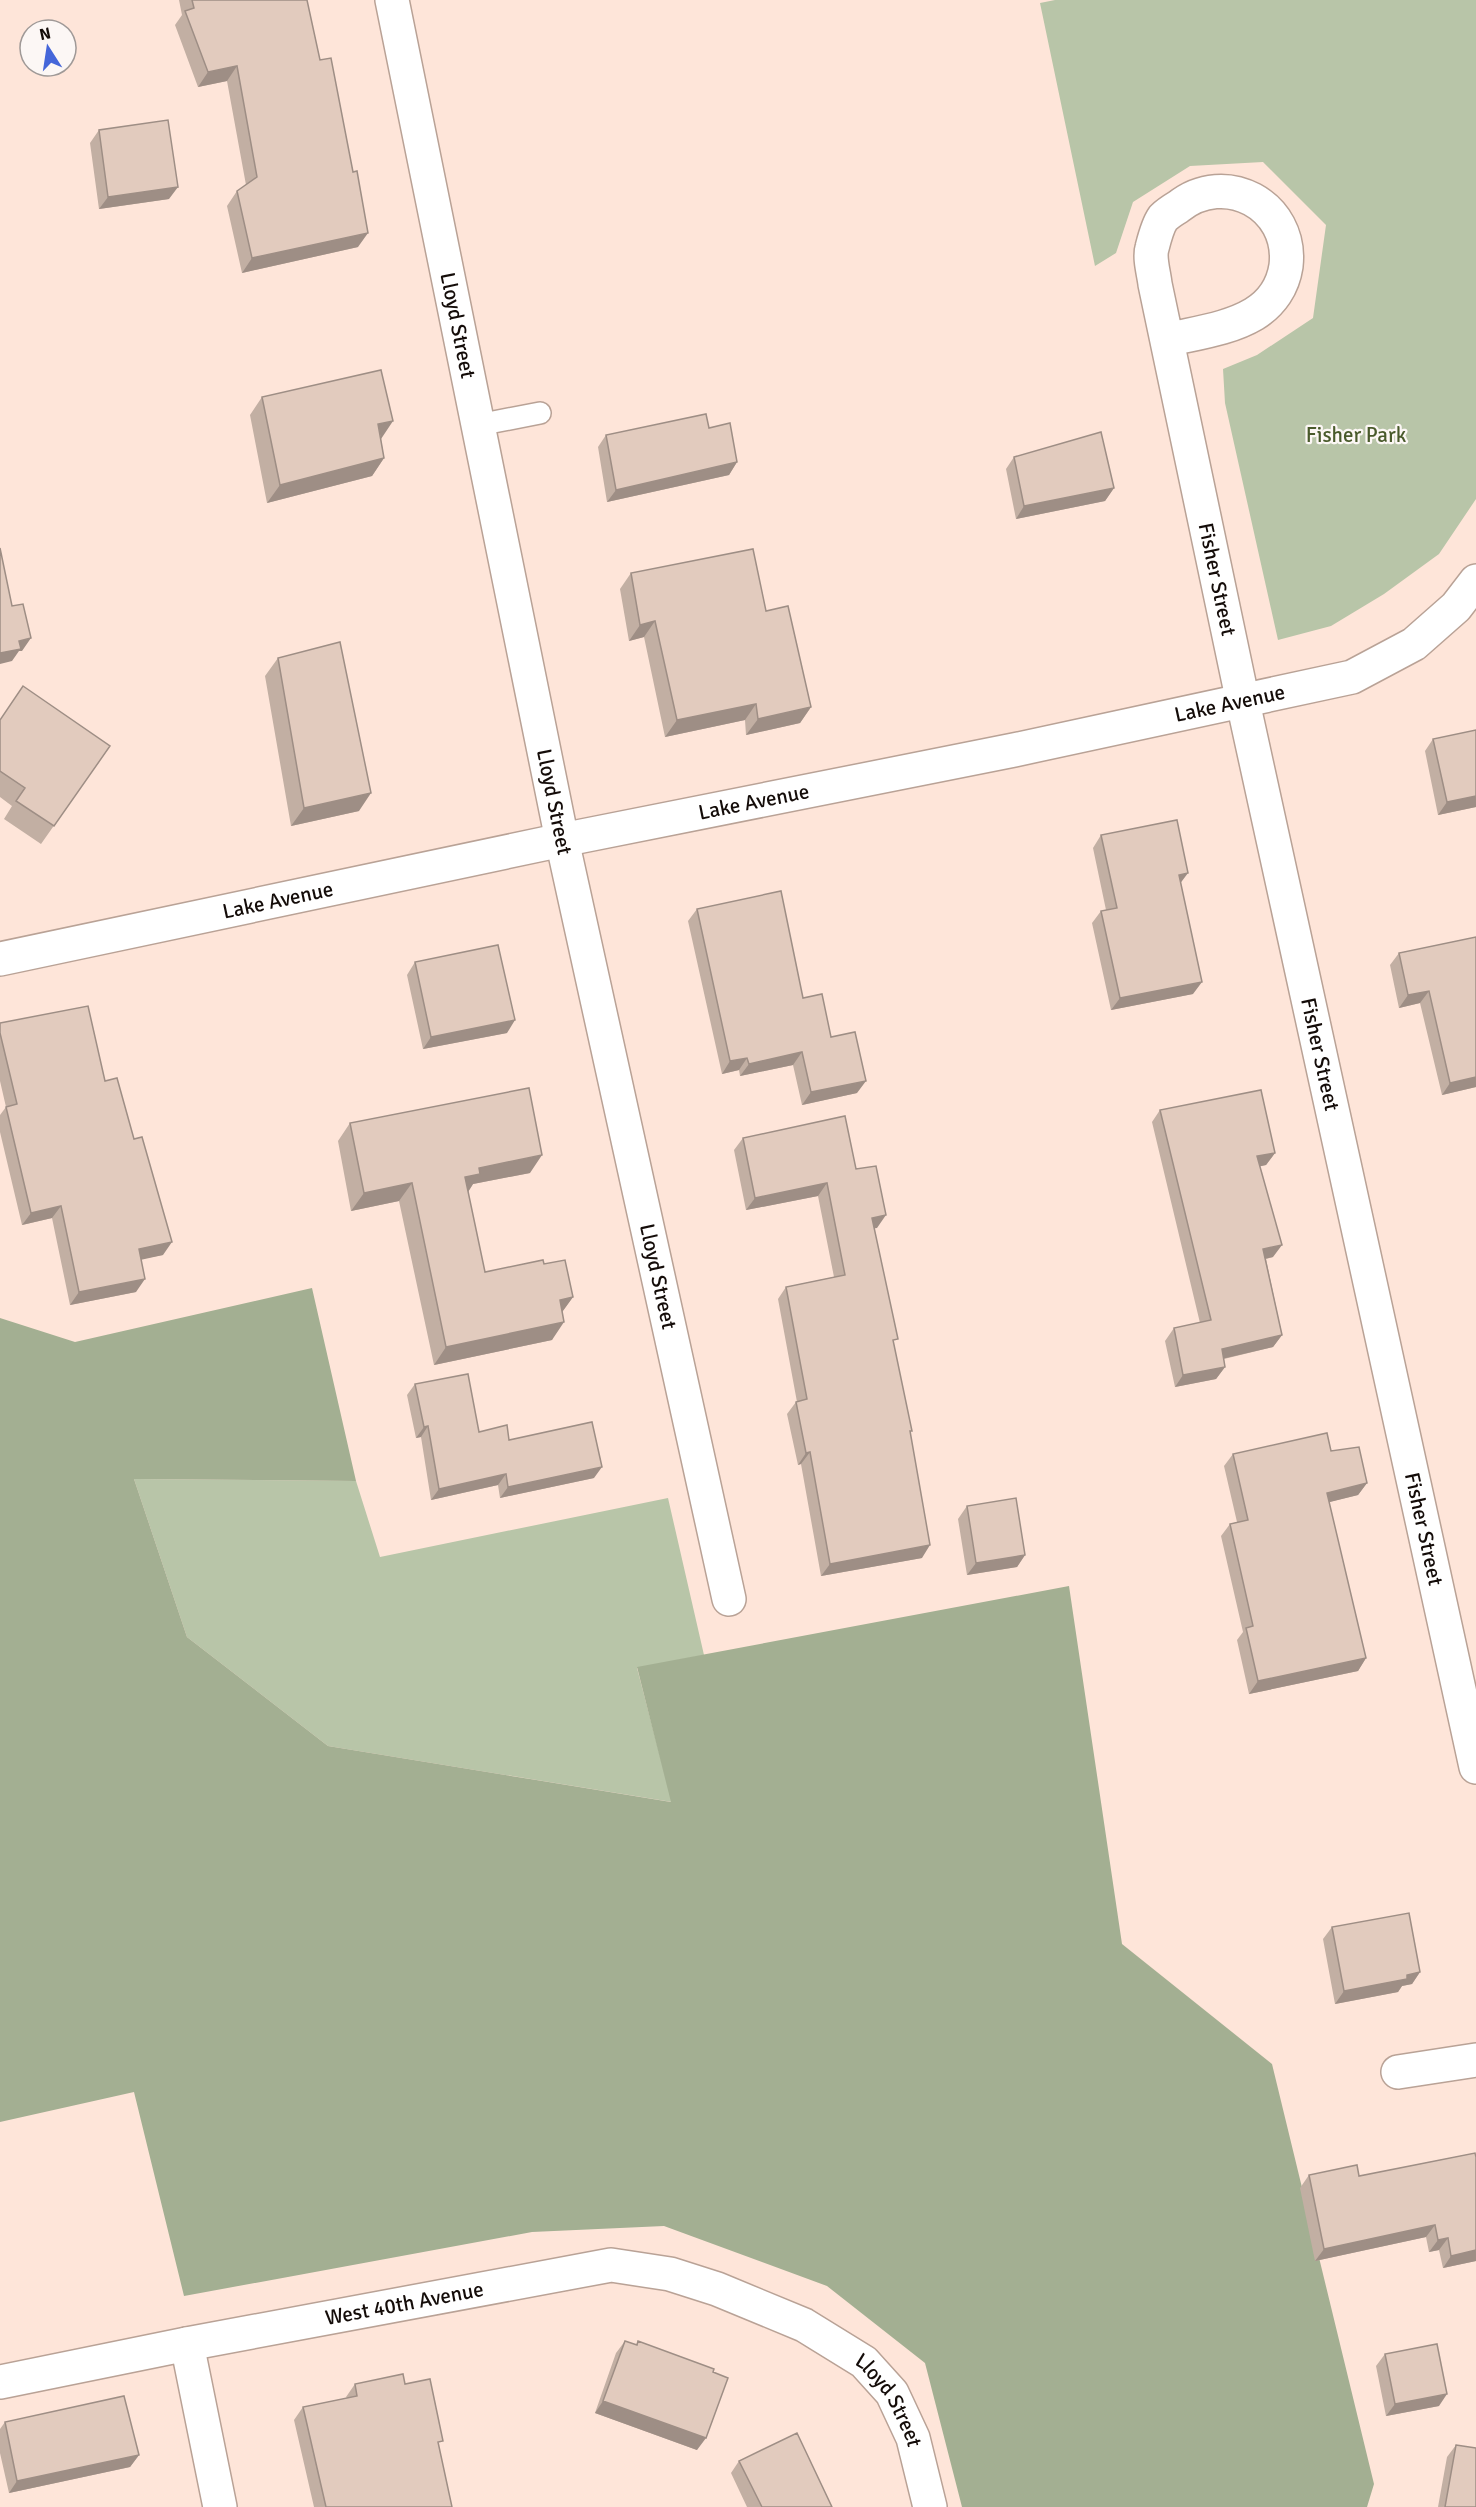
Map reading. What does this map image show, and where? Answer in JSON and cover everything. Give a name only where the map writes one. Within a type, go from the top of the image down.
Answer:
[{"type":"street","name":"Lloyd Street","points":[[392,0],[562,840],[729,1599]]},
{"type":"street","name":"Fisher Street","points":[[1167,340],[1227,326],[1254,314],[1273,299],[1284,277],[1287,251],[1281,229],[1268,210],[1245,194],[1216,190],[1186,200],[1164,218],[1151,250],[1155,284],[1243,702],[1476,1767]]},
{"type":"street","name":"Lake Avenue","points":[[0,959],[562,840],[1243,702],[1352,677],[1414,644],[1456,607],[1476,582]]},
{"type":"street","points":[[1398,2072],[1476,2060]]},
{"type":"street","name":"West 40th Avenue","points":[[0,2382],[187,2344],[611,2265],[670,2274],[774,2311],[804,2325]]},
{"type":"street","name":"Lloyd Street","points":[[804,2325],[864,2362],[892,2393],[913,2438],[930,2507]]},
{"type":"street","points":[[187,2344],[220,2507]]},
{"type":"lane","points":[[478,425],[540,413]]},
{"type":"green space","name":"Fisher Park","points":[[1055,0],[1476,0],[1476,499],[1439,554],[1384,594],[1331,626],[1278,640],[1225,403],[1223,369],[1257,355],[1313,318],[1326,225],[1263,162],[1190,166],[1133,202],[1116,253],[1095,266],[1040,3]]},
{"type":"green space","points":[[312,1288],[356,1481],[134,1479],[187,1637],[328,1746],[671,1802],[637,1667],[1069,1586],[1122,1944],[1272,2064],[1374,2484],[1367,2507],[962,2507],[925,2363],[827,2286],[664,2226],[532,2232],[184,2296],[134,2092],[0,2122],[0,1318],[75,1342]]},
{"type":"green space","points":[[134,1479],[356,1481],[380,1557],[668,1498],[704,1655],[637,1668],[672,1802],[328,1746],[187,1637]]},
{"type":"building","points":[[192,0],[307,0],[320,60],[331,58],[353,172],[357,171],[368,233],[252,258],[237,191],[257,177],[237,66],[208,72],[185,11],[194,8]]},
{"type":"building","points":[[168,120],[178,187],[108,197],[99,130]]},
{"type":"building","points":[[381,370],[393,421],[378,424],[384,458],[280,485],[262,397]]},
{"type":"building","points":[[706,414],[709,428],[730,423],[737,462],[616,490],[606,435]]},
{"type":"building","points":[[1101,432],[1114,488],[1024,506],[1014,457]]},
{"type":"building","points":[[0,548],[12,606],[23,604],[31,638],[19,641],[21,649],[0,653]]},
{"type":"building","points":[[753,549],[766,611],[788,606],[811,707],[758,719],[756,704],[677,720],[655,621],[640,625],[631,573]]},
{"type":"building","points":[[340,642],[371,793],[304,808],[278,658]]},
{"type":"building","points":[[23,686],[110,746],[54,826],[16,801],[25,788],[0,771],[0,720]]},
{"type":"building","points":[[1476,730],[1476,796],[1447,802],[1433,739]]},
{"type":"building","points":[[1177,820],[1188,873],[1179,875],[1202,982],[1120,998],[1101,911],[1117,908],[1101,835]]},
{"type":"building","points":[[781,891],[803,998],[822,994],[831,1037],[855,1032],[866,1081],[811,1092],[802,1052],[749,1064],[747,1058],[730,1061],[697,909]]},
{"type":"building","points":[[1476,937],[1476,1077],[1450,1083],[1429,991],[1408,995],[1399,953]]},
{"type":"building","points":[[498,945],[515,1020],[431,1037],[415,962]]},
{"type":"building","points":[[88,1006],[105,1081],[117,1078],[134,1139],[142,1137],[172,1242],[139,1249],[145,1279],[79,1292],[61,1206],[31,1213],[6,1107],[17,1104],[0,1033],[0,1023]]},
{"type":"building","points":[[529,1088],[542,1155],[479,1168],[480,1174],[465,1177],[485,1272],[543,1260],[544,1264],[565,1260],[573,1297],[560,1300],[564,1322],[446,1347],[412,1183],[364,1193],[350,1123]]},
{"type":"building","points":[[1261,1090],[1275,1153],[1257,1156],[1282,1245],[1263,1249],[1282,1335],[1222,1349],[1225,1367],[1183,1375],[1174,1328],[1211,1320],[1160,1110]]},
{"type":"building","points":[[845,1116],[856,1169],[876,1166],[886,1215],[872,1218],[898,1339],[893,1340],[912,1431],[910,1431],[930,1545],[830,1564],[810,1452],[806,1453],[796,1402],[807,1399],[786,1287],[845,1275],[827,1183],[755,1198],[743,1138]]},
{"type":"building","points":[[468,1374],[479,1432],[507,1425],[509,1440],[592,1422],[602,1467],[508,1487],[506,1474],[439,1489],[428,1426],[424,1427],[415,1384]]},
{"type":"building","points":[[1327,1433],[1331,1451],[1359,1447],[1367,1483],[1327,1493],[1366,1658],[1258,1681],[1246,1628],[1253,1626],[1230,1524],[1248,1520],[1233,1454]]},
{"type":"building","points":[[1016,1498],[1025,1555],[976,1563],[967,1506]]},
{"type":"building","points":[[1409,1913],[1420,1972],[1407,1975],[1407,1979],[1344,1991],[1332,1927]]},
{"type":"building","points":[[1475,2153],[1476,2250],[1451,2256],[1448,2238],[1438,2240],[1435,2225],[1324,2249],[1309,2175],[1357,2165],[1359,2176]]},
{"type":"building","points":[[625,2341],[637,2345],[638,2341],[714,2369],[713,2372],[728,2378],[706,2438],[603,2401]]},
{"type":"building","points":[[1437,2344],[1447,2394],[1395,2404],[1385,2354]]},
{"type":"building","points":[[403,2374],[405,2384],[430,2379],[443,2441],[438,2442],[452,2507],[326,2507],[303,2407],[357,2396],[355,2384]]},
{"type":"building","points":[[124,2396],[139,2455],[17,2481],[5,2422]]},
{"type":"building","points":[[797,2433],[832,2507],[762,2507],[739,2461]]},
{"type":"building","points":[[1456,2445],[1476,2448],[1476,2507],[1445,2507]]}]
